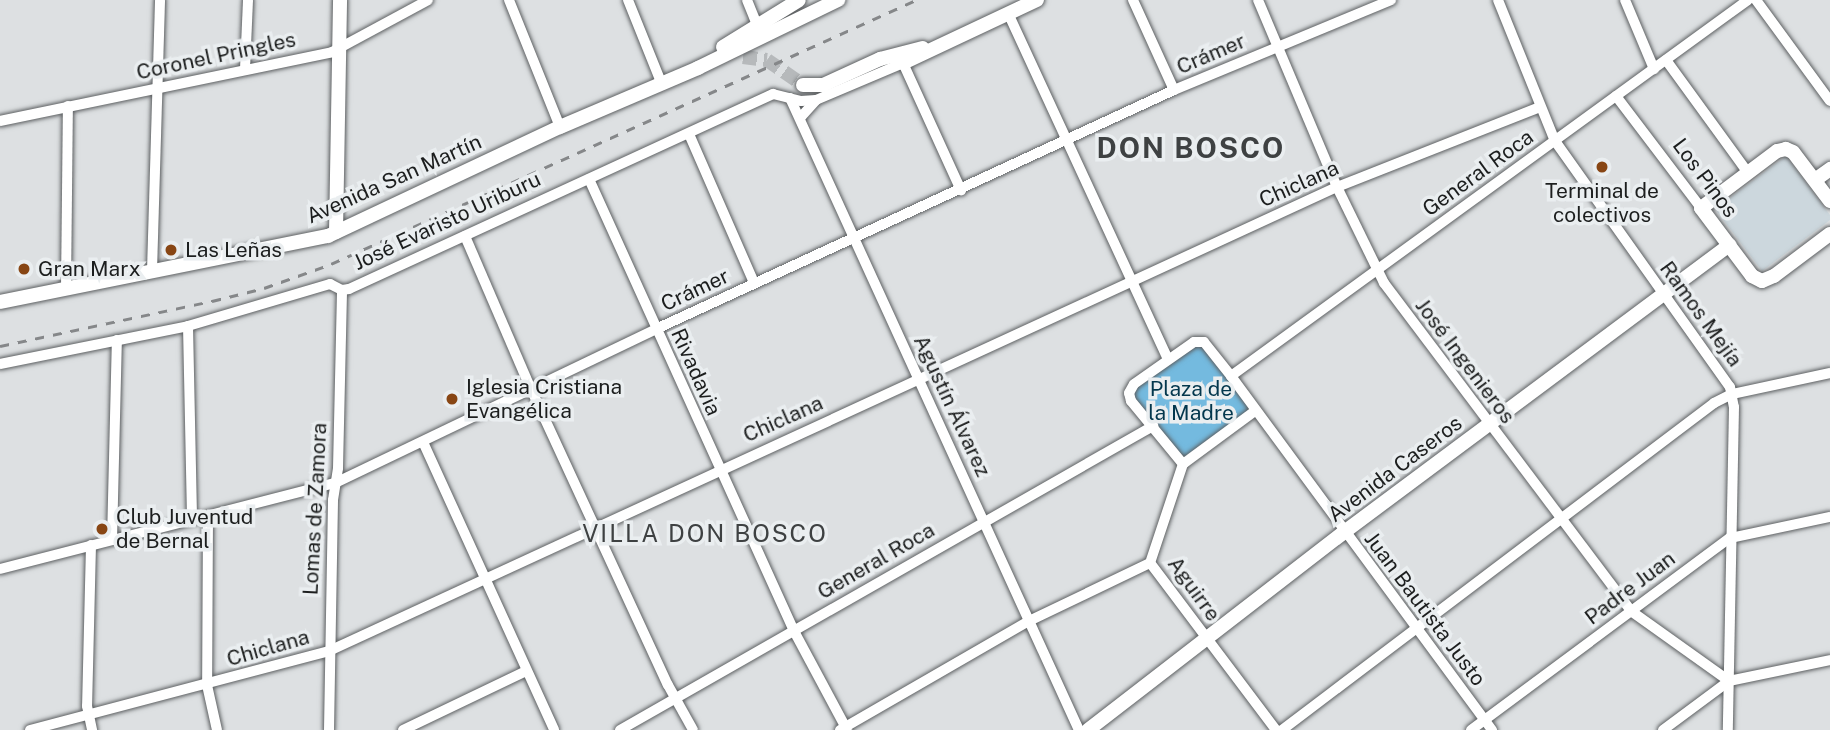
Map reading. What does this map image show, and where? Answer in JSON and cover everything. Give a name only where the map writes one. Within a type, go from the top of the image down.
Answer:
[{"type":"street","points":[[152,271],[160,0]]},
{"type":"street","points":[[245,69],[248,0]]},
{"type":"street","points":[[336,232],[340,0]]},
{"type":"street","name":"Coronel Pringles","points":[[0,121],[340,49],[428,0]]},
{"type":"street","points":[[509,0],[560,127]]},
{"type":"street","points":[[628,0],[665,80]]},
{"type":"street","points":[[747,0],[760,31]]},
{"type":"street","name":"Avenida San Martín","points":[[760,31],[799,0]]},
{"type":"street","name":"Avenida San Martín","points":[[0,302],[278,247],[336,232],[665,80],[760,31],[838,0]]},
{"type":"street","name":"José Evaristo Uriburu","points":[[800,118],[816,100],[903,63],[1037,0]]},
{"type":"street","points":[[1133,0],[1174,90]]},
{"type":"street","name":"José Ingenieros","points":[[1258,0],[1337,187],[1376,270],[1630,611],[1729,681]]},
{"type":"street","name":"Crámer","points":[[0,569],[335,483],[754,283],[1174,90],[1378,2],[1391,0]]},
{"type":"street","name":"Ramos Mejía","points":[[1498,0],[1555,141],[1720,370],[1731,394],[1728,730]]},
{"type":"street","points":[[1625,0],[1654,69]]},
{"type":"street","name":"General Roca","points":[[1231,376],[1748,0]]},
{"type":"street","points":[[1756,0],[1830,101]]},
{"type":"street","points":[[1008,13],[1168,359],[1130,388],[1130,401],[1183,464],[1255,411]]},
{"type":"street","points":[[803,85],[823,85],[901,51],[939,46]]},
{"type":"street","points":[[579,118],[637,102],[743,57]]},
{"type":"street","points":[[1667,60],[1748,173]]},
{"type":"street","points":[[903,63],[961,190]]},
{"type":"street","name":"José Evaristo Uriburu","points":[[0,364],[188,326],[330,284],[342,290],[777,92],[790,98],[816,100]]},
{"type":"street","name":"Los Pinos","points":[[1616,96],[1752,276],[1762,281],[1774,276],[1830,234]]},
{"type":"street","name":"Agustín Álvarez","points":[[790,98],[1079,730]]},
{"type":"street","points":[[66,288],[68,106]]},
{"type":"street","name":"Chiclana","points":[[30,730],[329,651],[719,469],[1337,187],[1539,107]]},
{"type":"street","points":[[689,134],[754,283]]},
{"type":"street","points":[[1701,208],[1777,151],[1793,152],[1830,201]]},
{"type":"street","points":[[1815,180],[1830,169]]},
{"type":"street","name":"Rivadavia","points":[[589,179],[794,631],[844,729]]},
{"type":"street","points":[[465,236],[531,389],[675,698],[693,730]]},
{"type":"street","name":"Avenida Caseros","points":[[1088,730],[1343,533],[1729,245]]},
{"type":"street","name":"Lomas de Zamora","points":[[329,730],[329,651],[342,290]]},
{"type":"street","points":[[188,326],[192,520]]},
{"type":"street","points":[[112,540],[117,340]]},
{"type":"street","name":"Juan Bautista Justo","points":[[1168,359],[1194,342],[1204,342],[1343,533],[1492,730]]},
{"type":"street","points":[[1282,730],[1714,403],[1731,394],[1830,373]]},
{"type":"street","name":"General Roca","points":[[620,730],[1153,426]]},
{"type":"street","points":[[423,442],[554,730]]},
{"type":"street","name":"Aguirre","points":[[1183,464],[1150,563],[1276,730]]},
{"type":"street","points":[[208,516],[207,685],[217,730]]},
{"type":"street","name":"Padre Juan","points":[[1471,730],[1730,538],[1830,517]]},
{"type":"street","points":[[91,545],[88,715],[92,730]]},
{"type":"street","points":[[844,729],[1029,621],[1150,563]]},
{"type":"street","points":[[1663,730],[1729,681],[1830,660]]},
{"type":"street","points":[[403,730],[526,671]]},
{"type":"shaded area","points":[[1786,156],[1830,215],[1830,220],[1762,271],[1715,209]]},
{"type":"green space","name":"Plaza de la Madre","points":[[1199,341],[1255,411],[1183,464],[1131,401],[1130,388]]},
{"type":"tunnel","points":[[743,57],[767,60],[803,85]]},
{"type":"railway","points":[[0,346],[212,301],[264,288],[331,264],[916,0]]},
{"type":"place","name":"Terminal de colectivos","points":[[1602,167]]},
{"type":"place","name":"Las Leñas","points":[[171,250]]},
{"type":"place","name":"Gran Marx","points":[[24,269]]},
{"type":"place","name":"Iglesia Cristiana Evangélica","points":[[452,399]]},
{"type":"place","name":"Club Juventud de Bernal","points":[[102,529]]},
{"type":"district","name":"DON BOSCO","points":[[1191,148]]},
{"type":"district","name":"VILLA DON BOSCO","points":[[705,534]]}]
